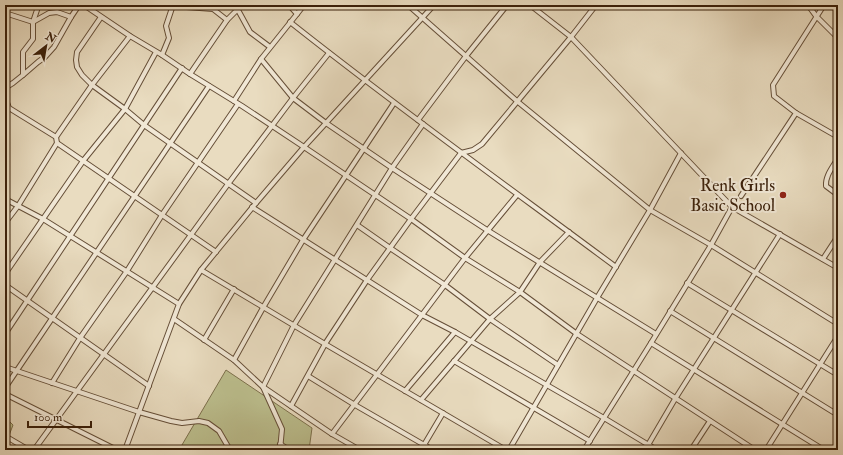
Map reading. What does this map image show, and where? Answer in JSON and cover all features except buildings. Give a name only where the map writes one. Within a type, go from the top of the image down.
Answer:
[{"type":"street","points":[[23,75],[24,52],[33,38],[33,22],[38,5]]},
{"type":"street","points":[[5,88],[45,56],[54,46],[80,5]]},
{"type":"street","points":[[84,5],[304,147],[465,258],[520,292],[577,334],[755,450]]},
{"type":"street","points":[[160,5],[213,9],[227,20]]},
{"type":"street","points":[[190,74],[227,20],[242,5]]},
{"type":"street","points":[[289,5],[297,14]]},
{"type":"street","points":[[52,383],[80,338],[127,271],[162,215],[198,162],[261,59],[304,5]]},
{"type":"street","points":[[408,5],[518,102],[650,210],[711,245],[838,324]]},
{"type":"street","points":[[125,450],[179,304],[201,270],[252,207],[304,147],[434,5]]},
{"type":"street","points":[[418,120],[466,56],[507,5]]},
{"type":"street","points":[[530,5],[571,38],[732,207],[838,268]]},
{"type":"street","points":[[291,406],[326,344],[367,280],[410,219],[461,153],[473,150],[482,144],[571,38],[596,5]]},
{"type":"street","points":[[808,5],[816,16],[838,38]]},
{"type":"street","points":[[824,5],[773,85],[774,96],[796,113],[838,137]]},
{"type":"street","points":[[5,6],[5,13],[33,22],[49,14],[57,12],[71,17]]},
{"type":"street","points":[[162,55],[169,38],[166,26],[173,6]]},
{"type":"street","points":[[238,10],[250,32],[270,48]]},
{"type":"street","points":[[102,16],[77,52],[77,67],[82,75],[92,86],[125,109],[144,125],[256,203]]},
{"type":"street","points":[[290,22],[394,103],[616,267]]},
{"type":"street","points":[[5,223],[18,206],[57,143],[56,137],[130,36]]},
{"type":"street","points":[[5,274],[83,161],[125,109],[156,52]]},
{"type":"street","points":[[34,450],[228,184],[329,53]]},
{"type":"street","points":[[261,59],[293,98],[363,149],[487,230],[656,334]]},
{"type":"street","points":[[5,334],[182,68]]},
{"type":"street","points":[[5,388],[209,86]]},
{"type":"street","points":[[5,97],[9,108],[56,137]]},
{"type":"street","points":[[234,360],[303,240],[394,103]]},
{"type":"street","points":[[741,196],[796,113]]},
{"type":"street","points":[[263,387],[294,325],[392,168],[423,124]]},
{"type":"street","points":[[57,143],[216,252]]},
{"type":"street","points":[[509,450],[682,153]]},
{"type":"street","points":[[838,158],[826,178],[826,186],[838,195]]},
{"type":"street","points":[[332,434],[465,258],[517,195]]},
{"type":"street","points":[[5,199],[43,219],[179,304]]},
{"type":"street","points":[[252,207],[422,315],[455,332],[657,450]]},
{"type":"street","points":[[584,450],[711,245],[732,207]]},
{"type":"street","points":[[357,225],[558,365]]},
{"type":"street","points":[[421,400],[490,319],[520,292],[540,262],[569,232]]},
{"type":"street","points":[[648,445],[675,399],[780,234]]},
{"type":"street","points":[[823,259],[838,236]]},
{"type":"street","points":[[201,270],[506,450]]},
{"type":"street","points":[[687,283],[838,375]]},
{"type":"street","points":[[5,285],[149,386]]},
{"type":"street","points":[[204,340],[234,289]]},
{"type":"street","points":[[670,311],[838,415]]},
{"type":"street","points":[[174,319],[234,360],[263,387],[332,434],[360,450]]},
{"type":"street","points":[[405,391],[455,332]]},
{"type":"street","points":[[766,450],[838,336]]},
{"type":"street","points":[[651,343],[824,450]]},
{"type":"street","points":[[454,361],[590,441]]},
{"type":"street","points":[[5,367],[139,412],[171,421],[199,421],[208,423],[219,431],[230,450]]},
{"type":"street","points":[[308,376],[354,405],[433,450]]},
{"type":"street","points":[[263,387],[282,429],[280,450]]},
{"type":"street","points":[[5,394],[117,450]]},
{"type":"street","points":[[421,450],[443,413]]},
{"type":"street","points":[[691,450],[710,421]]},
{"type":"street","points":[[5,436],[29,450]]},
{"type":"street","points":[[280,444],[289,450]]},
{"type":"green space","points":[[226,370],[312,428],[309,450],[179,450]]},
{"type":"green space","points":[[5,417],[13,425],[5,446]]},
{"type":"place","name":"Renk Girls Basic School","points":[[783,195]]}]
